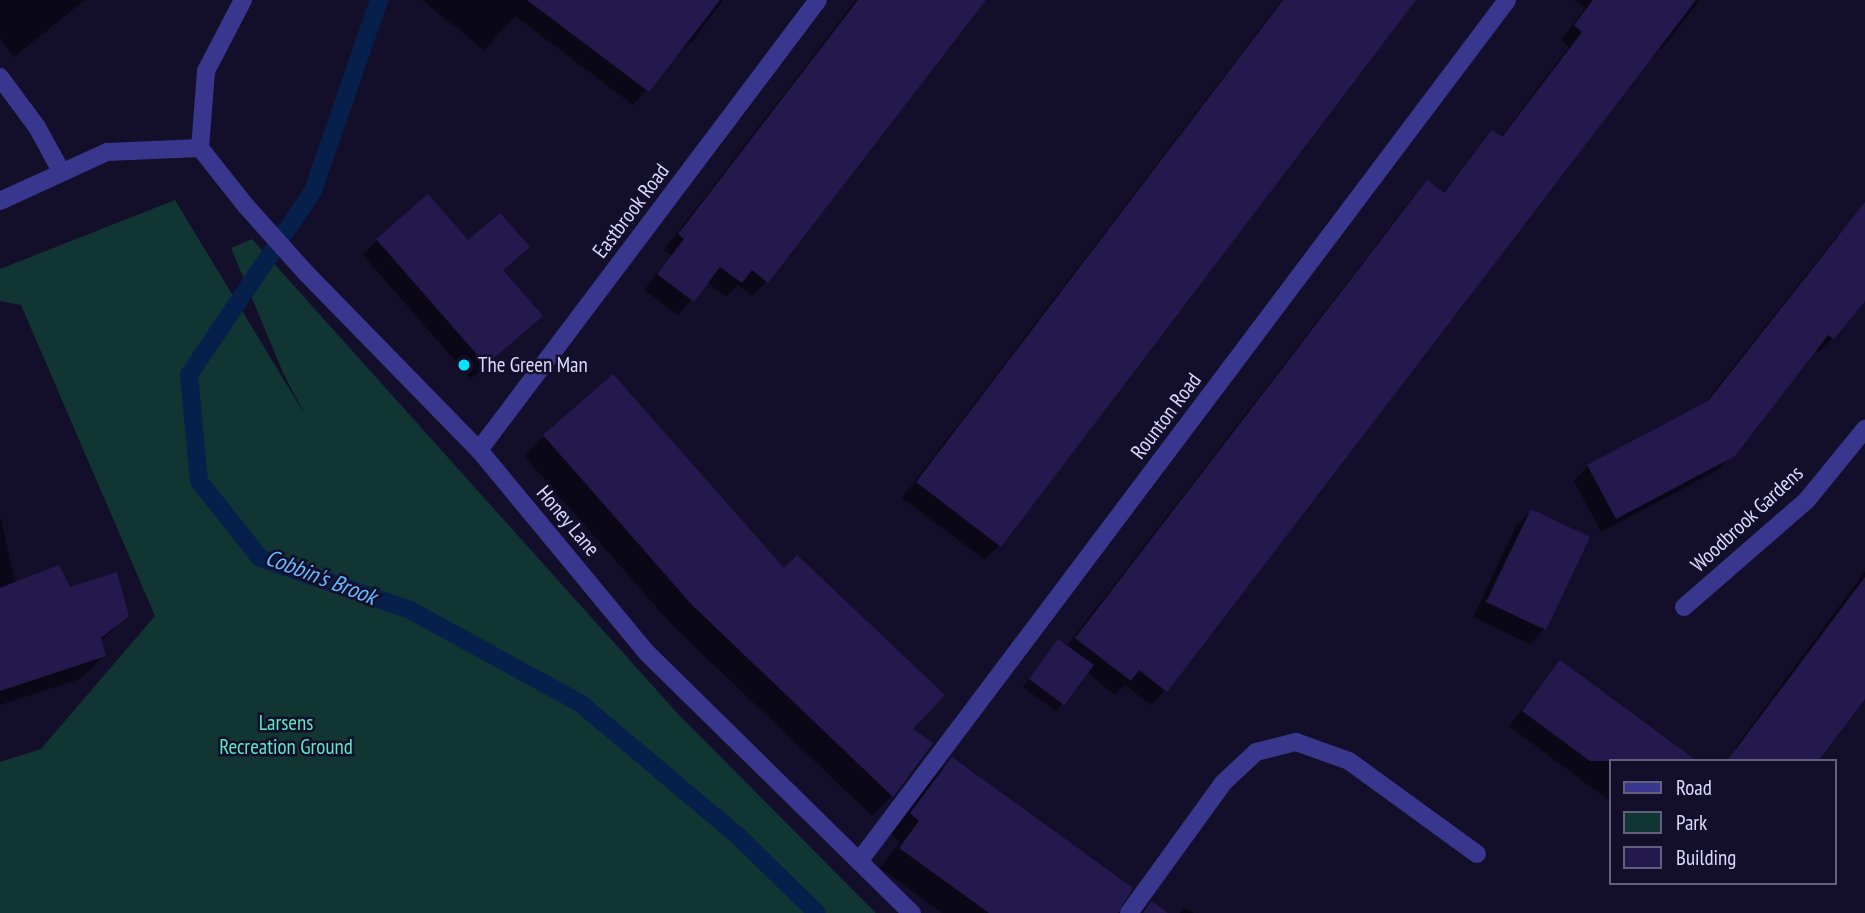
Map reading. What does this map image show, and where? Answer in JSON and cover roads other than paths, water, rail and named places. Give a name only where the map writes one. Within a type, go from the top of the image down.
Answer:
[{"type":"street","points":[[0,201],[107,152],[200,148],[206,72],[243,0]]},
{"type":"street","name":"Eastbrook Road","points":[[480,450],[818,0]]},
{"type":"street","name":"Rounton Road","points":[[860,860],[1507,0]]},
{"type":"street","points":[[0,77],[37,127],[61,171]]},
{"type":"street","name":"Honey Lane","points":[[200,148],[246,206],[306,273],[480,450],[646,652],[912,913]]},
{"type":"street","name":"Woodbrook Gardens","points":[[1684,607],[1807,500],[1865,429]]},
{"type":"street","points":[[1129,913],[1223,783],[1256,752],[1296,742],[1349,761],[1477,854]]},
{"type":"waterway","name":"Cobbin's Brook","points":[[379,0],[313,191],[189,375],[199,481],[260,558],[410,610],[580,703],[738,836],[817,913]]},
{"type":"place","name":"The Green Man","points":[[464,365]]},
{"type":"park label","name":"Larsens Recreation Ground","points":[[286,735]]}]
